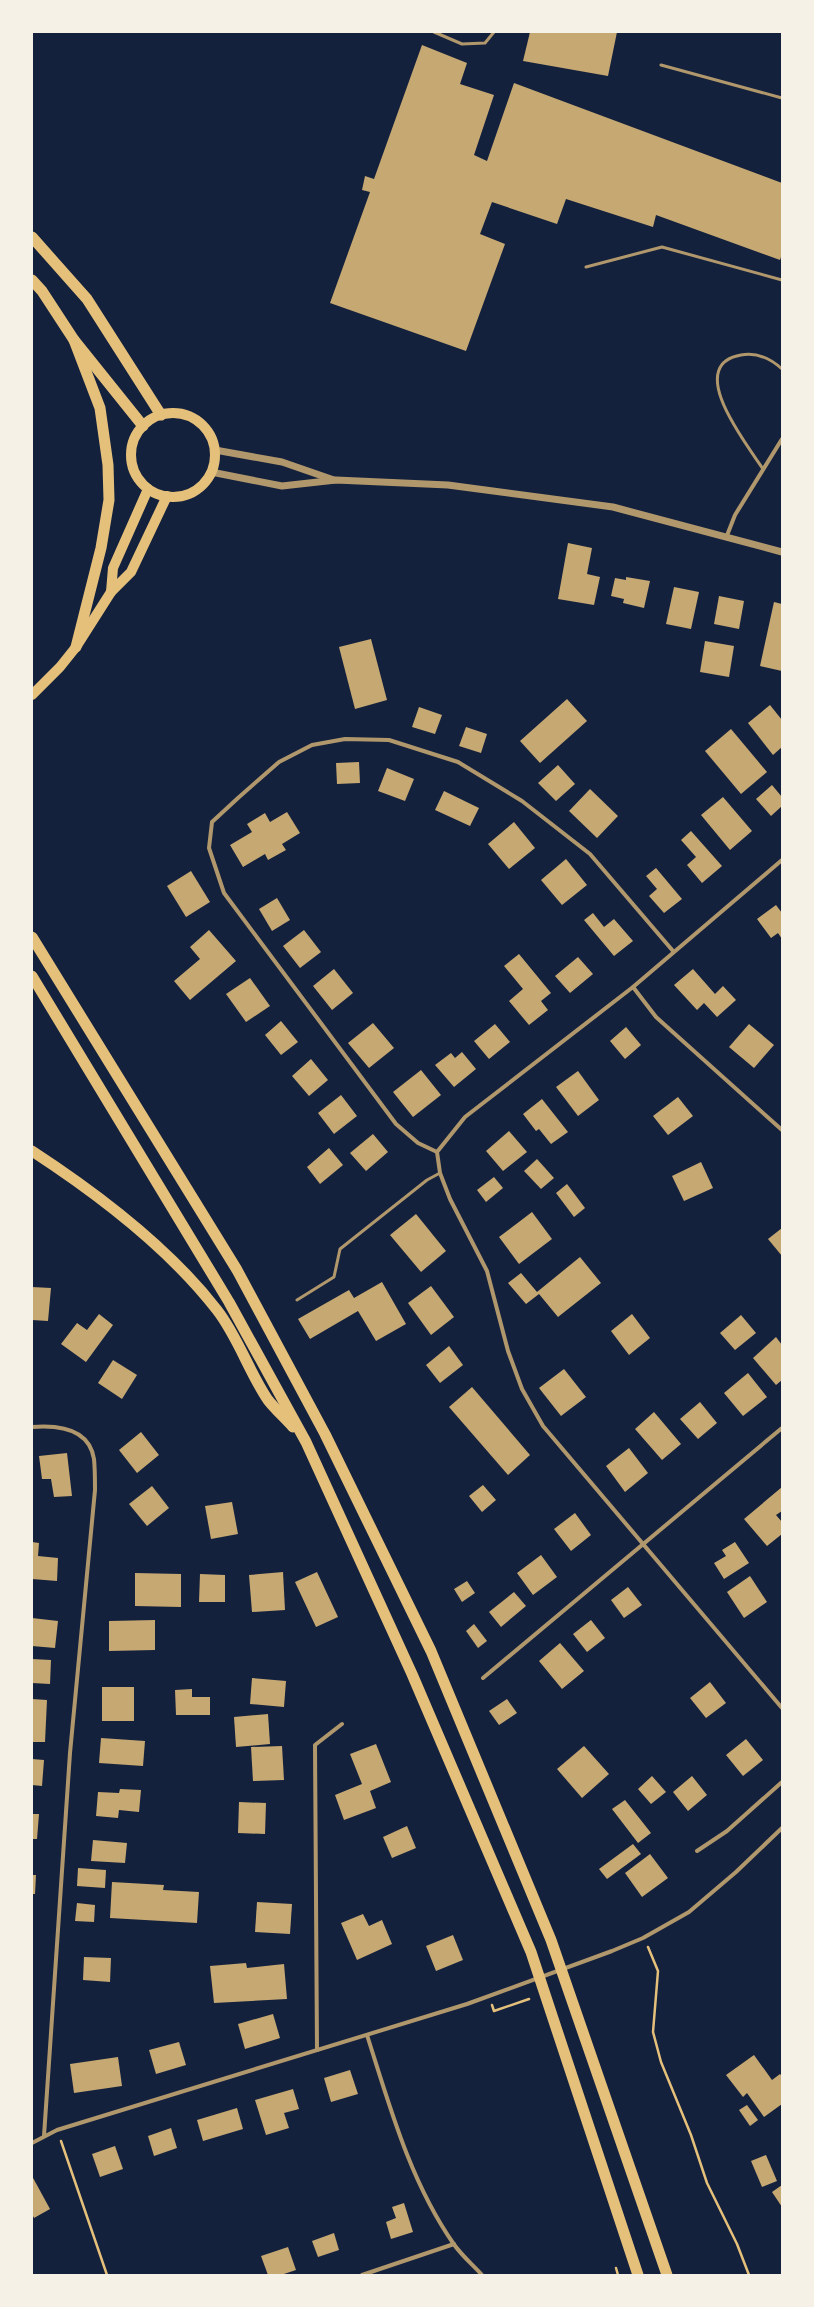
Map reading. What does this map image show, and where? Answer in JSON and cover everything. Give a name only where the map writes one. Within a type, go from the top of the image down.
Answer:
[{"type":"highway","points":[[32,236],[87,298],[161,415]]},
{"type":"highway","points":[[32,280],[42,291],[74,340],[143,426]]},
{"type":"highway","points":[[74,340],[100,408],[108,465],[108,493],[101,548],[76,647]]},
{"type":"highway","points":[[32,937],[237,1270],[325,1434],[431,1651],[551,1940],[667,2275]]},
{"type":"highway","points":[[32,976],[230,1302],[306,1442],[412,1674],[531,1952],[638,2275]]},
{"type":"highway","points":[[32,1151],[87,1188],[135,1226],[196,1286],[218,1311],[268,1400],[306,1442]]},
{"type":"main road","points":[[181,414],[200,423],[210,435],[215,450],[211,472],[201,486],[193,492],[176,497],[167,496],[148,489],[135,473],[131,453],[137,434],[143,426],[161,415],[181,414]]},
{"type":"main road","points":[[110,592],[113,568],[148,489]]},
{"type":"main road","points":[[32,695],[76,647],[110,592],[131,572],[167,496]]},
{"type":"street","points":[[726,538],[735,515],[782,439]]},
{"type":"street","points":[[215,450],[282,462],[336,480]]},
{"type":"street","points":[[211,472],[282,486],[336,480],[448,486],[613,508],[782,552]]},
{"type":"street","points":[[437,1152],[418,1143],[396,1124],[224,893],[209,848],[212,822],[279,762],[312,745],[345,739],[389,740],[458,762],[522,800],[590,854],[673,951]]},
{"type":"street","points":[[782,860],[632,987],[465,1117],[437,1152],[440,1173],[450,1199],[487,1271],[508,1351],[522,1389],[543,1426],[782,1708]]},
{"type":"street","points":[[632,987],[656,1017],[782,1130]]},
{"type":"street","points":[[32,1427],[50,1425],[78,1433],[89,1445],[94,1458],[95,1490],[70,1753],[44,2136]]},
{"type":"street","points":[[482,1678],[782,1428]]},
{"type":"street","points":[[317,2050],[315,1745],[342,1724]]},
{"type":"street","points":[[697,1851],[727,1831],[782,1782]]},
{"type":"street","points":[[32,2143],[57,2130],[467,2004],[612,1951],[643,1938],[688,1912],[736,1872],[782,1828]]},
{"type":"street","points":[[367,2035],[401,2144],[429,2204],[454,2244],[482,2275]]},
{"type":"street","points":[[362,2275],[454,2244]]},
{"type":"lane","points":[[434,32],[462,44],[485,43],[494,32]]},
{"type":"lane","points":[[661,65],[782,98]]},
{"type":"lane","points":[[586,267],[662,247],[782,280]]},
{"type":"lane","points":[[764,469],[728,415],[717,388],[719,369],[732,356],[753,353],[773,361],[782,369]]},
{"type":"lane","points":[[296,1300],[334,1277],[340,1249],[427,1180],[440,1173]]},
{"type":"path","points":[[643,1938],[658,1971],[653,2032],[661,2062],[691,2136],[707,2184],[737,2244],[749,2275]]},
{"type":"path","points":[[492,2004],[494,2011],[529,1999]]},
{"type":"path","points":[[57,2130],[107,2275]]},
{"type":"path","points":[[616,2268],[618,2275]]},
{"type":"building","points":[[530,32],[617,32],[608,76],[523,61]]},
{"type":"building","points":[[422,45],[467,63],[460,84],[494,95],[474,155],[487,161],[514,83],[782,183],[782,254],[780,260],[656,215],[653,227],[566,199],[557,224],[492,202],[480,234],[505,244],[466,351],[330,303],[370,192],[362,190],[365,176],[374,179]]},
{"type":"building","points":[[568,543],[592,548],[587,574],[600,577],[594,605],[558,599]]},
{"type":"building","points":[[626,577],[650,581],[644,608],[623,603],[624,599],[611,596],[615,578],[626,580]]},
{"type":"building","points":[[674,587],[699,592],[691,629],[666,624]]},
{"type":"building","points":[[719,596],[744,601],[739,629],[714,624]]},
{"type":"building","points":[[774,602],[782,604],[782,671],[760,666]]},
{"type":"building","points":[[371,639],[387,700],[355,709],[339,647]]},
{"type":"building","points":[[705,641],[734,646],[729,677],[700,672]]},
{"type":"building","points":[[567,699],[587,721],[540,763],[520,741]]},
{"type":"building","points":[[770,705],[782,720],[782,747],[773,755],[748,723]]},
{"type":"building","points":[[419,707],[442,715],[435,734],[412,727]]},
{"type":"building","points":[[466,727],[487,734],[481,753],[459,746]]},
{"type":"building","points":[[731,729],[767,772],[741,794],[705,751]]},
{"type":"building","points":[[359,762],[360,783],[337,784],[336,763]]},
{"type":"building","points":[[558,765],[575,784],[556,801],[538,783]]},
{"type":"building","points":[[387,768],[414,779],[405,801],[378,791]]},
{"type":"building","points":[[772,785],[782,797],[782,806],[771,816],[756,799]]},
{"type":"building","points":[[590,789],[618,816],[597,838],[569,811]]},
{"type":"building","points":[[444,791],[479,808],[470,826],[435,810]]},
{"type":"building","points":[[723,797],[752,831],[730,850],[701,815]]},
{"type":"building","points":[[287,812],[300,833],[282,844],[286,850],[268,860],[265,854],[243,867],[230,845],[252,832],[247,824],[265,813],[270,822]]},
{"type":"building","points":[[514,822],[535,848],[509,869],[488,844]]},
{"type":"building","points":[[691,831],[722,866],[702,883],[687,865],[696,857],[681,840]]},
{"type":"building","points":[[566,859],[587,885],[562,905],[541,880]]},
{"type":"building","points":[[656,868],[682,899],[664,913],[649,896],[657,889],[646,876]]},
{"type":"building","points":[[191,871],[210,902],[186,917],[167,886]]},
{"type":"building","points":[[277,898],[290,920],[272,931],[259,909]]},
{"type":"building","points":[[776,905],[782,913],[782,939],[778,933],[771,938],[757,919]]},
{"type":"building","points":[[593,913],[604,927],[614,919],[633,941],[614,956],[584,920]]},
{"type":"building","points":[[209,930],[236,961],[190,1000],[174,981],[200,959],[190,947]]},
{"type":"building","points":[[304,930],[321,952],[300,968],[283,946]]},
{"type":"building","points":[[519,954],[551,993],[541,1001],[548,1010],[529,1025],[509,1001],[523,989],[504,966]]},
{"type":"building","points":[[578,957],[593,974],[570,993],[555,976]]},
{"type":"building","points":[[334,969],[353,993],[332,1010],[313,986]]},
{"type":"building","points":[[693,969],[715,994],[723,986],[736,1000],[717,1017],[704,1003],[697,1010],[674,985]]},
{"type":"building","points":[[250,978],[270,1006],[246,1022],[226,994]]},
{"type":"building","points":[[281,1021],[298,1042],[281,1055],[265,1035]]},
{"type":"building","points":[[373,1023],[394,1048],[369,1068],[348,1043]]},
{"type":"building","points":[[495,1024],[510,1042],[489,1059],[474,1041]]},
{"type":"building","points":[[749,1024],[774,1045],[754,1068],[729,1047]]},
{"type":"building","points":[[626,1027],[641,1045],[625,1059],[610,1041]]},
{"type":"building","points":[[462,1052],[476,1069],[454,1087],[435,1065],[451,1053],[455,1058]]},
{"type":"building","points":[[311,1059],[328,1080],[309,1096],[292,1076]]},
{"type":"building","points":[[421,1070],[441,1095],[413,1117],[393,1092]]},
{"type":"building","points":[[578,1071],[599,1100],[578,1116],[556,1087]]},
{"type":"building","points":[[341,1095],[357,1116],[334,1134],[318,1113]]},
{"type":"building","points":[[678,1097],[693,1116],[668,1135],[653,1116]]},
{"type":"building","points":[[542,1099],[568,1132],[551,1144],[539,1129],[536,1131],[523,1114]]},
{"type":"building","points":[[509,1131],[527,1152],[503,1171],[486,1151]]},
{"type":"building","points":[[373,1134],[388,1152],[366,1171],[350,1153]]},
{"type":"building","points":[[329,1148],[343,1165],[320,1184],[307,1167]]},
{"type":"building","points":[[537,1159],[554,1178],[541,1189],[524,1171]]},
{"type":"building","points":[[701,1162],[713,1188],[684,1201],[672,1176]]},
{"type":"building","points":[[494,1177],[503,1188],[486,1202],[477,1190]]},
{"type":"building","points":[[567,1184],[585,1208],[574,1217],[556,1193]]},
{"type":"building","points":[[532,1212],[552,1239],[519,1264],[499,1237]]},
{"type":"building","points":[[416,1214],[446,1251],[421,1272],[390,1235]]},
{"type":"building","points":[[782,1228],[782,1256],[768,1239]]},
{"type":"building","points":[[580,1257],[601,1283],[558,1317],[539,1294],[526,1304],[508,1283],[521,1273],[537,1292]]},
{"type":"building","points":[[382,1282],[406,1324],[376,1341],[358,1311],[310,1339],[298,1319],[349,1290],[354,1298]]},
{"type":"building","points":[[431,1286],[454,1317],[431,1335],[408,1303]]},
{"type":"building","points":[[32,1287],[51,1288],[48,1321],[32,1320]]},
{"type":"building","points":[[99,1314],[113,1325],[86,1362],[61,1344],[77,1323],[87,1330]]},
{"type":"building","points":[[632,1314],[650,1338],[629,1355],[611,1331]]},
{"type":"building","points":[[741,1315],[756,1333],[735,1350],[720,1333]]},
{"type":"building","points":[[776,1337],[782,1345],[782,1380],[776,1385],[753,1358]]},
{"type":"building","points":[[449,1346],[463,1365],[440,1383],[426,1365]]},
{"type":"building","points":[[113,1360],[137,1375],[122,1399],[98,1383]]},
{"type":"building","points":[[564,1369],[586,1397],[561,1416],[539,1388]]},
{"type":"building","points":[[748,1373],[767,1397],[743,1416],[724,1393]]},
{"type":"building","points":[[472,1387],[530,1455],[508,1475],[449,1407]]},
{"type":"building","points":[[700,1402],[717,1423],[698,1439],[680,1419]]},
{"type":"building","points":[[654,1412],[681,1444],[662,1460],[635,1429]]},
{"type":"building","points":[[141,1432],[159,1455],[137,1473],[119,1450]]},
{"type":"building","points":[[629,1448],[648,1473],[625,1492],[606,1466]]},
{"type":"building","points":[[67,1453],[72,1496],[54,1497],[51,1479],[42,1479],[39,1456]]},
{"type":"building","points":[[483,1485],[496,1500],[482,1512],[469,1496]]},
{"type":"building","points":[[152,1486],[169,1508],[147,1526],[129,1504]]},
{"type":"building","points":[[782,1487],[782,1511],[776,1515],[782,1522],[782,1534],[767,1546],[744,1519]]},
{"type":"building","points":[[232,1502],[238,1534],[211,1539],[205,1506]]},
{"type":"building","points":[[575,1513],[591,1535],[571,1551],[554,1529]]},
{"type":"building","points":[[32,1542],[39,1543],[38,1556],[58,1558],[57,1581],[32,1579]]},
{"type":"building","points":[[735,1542],[749,1563],[724,1579],[714,1563],[726,1556],[722,1550]]},
{"type":"building","points":[[541,1555],[557,1577],[533,1595],[517,1573]]},
{"type":"building","points":[[283,1572],[285,1610],[252,1612],[249,1575]]},
{"type":"building","points":[[317,1572],[338,1617],[316,1627],[295,1582]]},
{"type":"building","points":[[135,1573],[181,1574],[181,1607],[135,1606]]},
{"type":"building","points":[[200,1574],[225,1575],[225,1602],[199,1602]]},
{"type":"building","points":[[750,1576],[767,1602],[744,1618],[727,1592]]},
{"type":"building","points":[[467,1581],[475,1593],[462,1602],[454,1589]]},
{"type":"building","points":[[628,1587],[642,1605],[624,1618],[611,1600]]},
{"type":"building","points":[[514,1592],[526,1606],[501,1627],[489,1612]]},
{"type":"building","points":[[32,1618],[58,1621],[55,1648],[32,1646]]},
{"type":"building","points":[[155,1620],[155,1650],[109,1651],[109,1621]]},
{"type":"building","points":[[591,1620],[605,1638],[587,1652],[573,1634]]},
{"type":"building","points":[[474,1624],[487,1641],[478,1648],[466,1631]]},
{"type":"building","points":[[560,1643],[584,1671],[562,1689],[539,1661]]},
{"type":"building","points":[[32,1659],[51,1660],[50,1684],[32,1683]]},
{"type":"building","points":[[252,1678],[286,1681],[284,1707],[250,1704]]},
{"type":"building","points":[[710,1682],[726,1703],[706,1718],[690,1698]]},
{"type":"building","points":[[102,1687],[134,1687],[134,1721],[102,1721]]},
{"type":"building","points":[[192,1689],[192,1697],[210,1697],[210,1715],[176,1715],[175,1690]]},
{"type":"building","points":[[32,1699],[47,1700],[45,1742],[32,1742]]},
{"type":"building","points":[[507,1699],[517,1713],[499,1725],[489,1711]]},
{"type":"building","points":[[268,1714],[270,1744],[236,1747],[234,1717]]},
{"type":"building","points":[[101,1738],[145,1741],[143,1766],[99,1763]]},
{"type":"building","points":[[746,1739],[763,1760],[743,1776],[726,1755]]},
{"type":"building","points":[[376,1744],[391,1782],[370,1791],[376,1808],[344,1820],[335,1795],[362,1784],[350,1754]]},
{"type":"building","points":[[282,1746],[284,1780],[253,1781],[251,1747]]},
{"type":"building","points":[[584,1746],[609,1774],[582,1798],[557,1769]]},
{"type":"building","points":[[32,1759],[44,1760],[42,1786],[32,1785]]},
{"type":"building","points":[[652,1776],[666,1792],[651,1804],[638,1789]]},
{"type":"building","points":[[692,1776],[707,1795],[688,1811],[673,1792]]},
{"type":"building","points":[[120,1789],[141,1790],[139,1812],[119,1810],[118,1818],[96,1816],[98,1792],[119,1793]]},
{"type":"building","points":[[625,1800],[651,1833],[638,1843],[612,1809]]},
{"type":"building","points":[[239,1802],[266,1803],[265,1834],[238,1833]]},
{"type":"building","points":[[32,1814],[39,1814],[37,1839],[32,1839]]},
{"type":"building","points":[[407,1826],[416,1848],[392,1858],[383,1837]]},
{"type":"building","points":[[93,1840],[127,1843],[125,1863],[91,1861]]},
{"type":"building","points":[[633,1844],[641,1854],[607,1879],[599,1869]]},
{"type":"building","points":[[650,1854],[668,1878],[642,1897],[625,1873]]},
{"type":"building","points":[[78,1868],[106,1870],[105,1888],[77,1886]]},
{"type":"building","points":[[32,1875],[36,1875],[35,1894],[32,1894]]},
{"type":"building","points":[[112,1882],[164,1885],[163,1890],[199,1892],[197,1923],[110,1918]]},
{"type":"building","points":[[257,1902],[292,1904],[290,1934],[255,1932]]},
{"type":"building","points":[[77,1903],[95,1905],[94,1922],[75,1921]]},
{"type":"building","points":[[363,1914],[369,1926],[382,1920],[392,1944],[357,1960],[341,1923]]},
{"type":"building","points":[[453,1935],[463,1960],[436,1971],[426,1946]]},
{"type":"building","points":[[84,1957],[111,1958],[110,1982],[83,1980]]},
{"type":"building","points":[[246,1963],[247,1968],[284,1964],[287,1999],[214,2003],[210,1966]]},
{"type":"building","points":[[273,2014],[280,2038],[245,2049],[238,2024]]},
{"type":"building","points":[[179,2042],[186,2065],[156,2074],[149,2050]]},
{"type":"building","points":[[754,2055],[772,2080],[780,2074],[782,2076],[782,2104],[764,2117],[747,2093],[743,2097],[726,2075]]},
{"type":"building","points":[[118,2057],[122,2086],[74,2093],[70,2064]]},
{"type":"building","points":[[350,2070],[358,2094],[331,2102],[324,2078]]},
{"type":"building","points":[[293,2089],[299,2109],[284,2113],[289,2128],[266,2135],[255,2100]]},
{"type":"building","points":[[747,2105],[758,2120],[750,2126],[739,2110]]},
{"type":"building","points":[[237,2108],[243,2129],[203,2141],[197,2120]]},
{"type":"building","points":[[171,2128],[177,2148],[154,2156],[148,2136]]},
{"type":"building","points":[[115,2146],[123,2169],[100,2177],[92,2154]]},
{"type":"building","points":[[766,2155],[777,2181],[762,2187],[751,2161]]},
{"type":"building","points":[[32,2176],[50,2209],[34,2218],[32,2214]]},
{"type":"building","points":[[782,2185],[782,2207],[772,2192]]},
{"type":"building","points":[[404,2203],[413,2232],[391,2239],[386,2222],[396,2218],[392,2207]]},
{"type":"building","points":[[334,2233],[339,2250],[318,2257],[312,2241]]},
{"type":"building","points":[[288,2247],[296,2270],[281,2275],[268,2275],[261,2256]]}]
